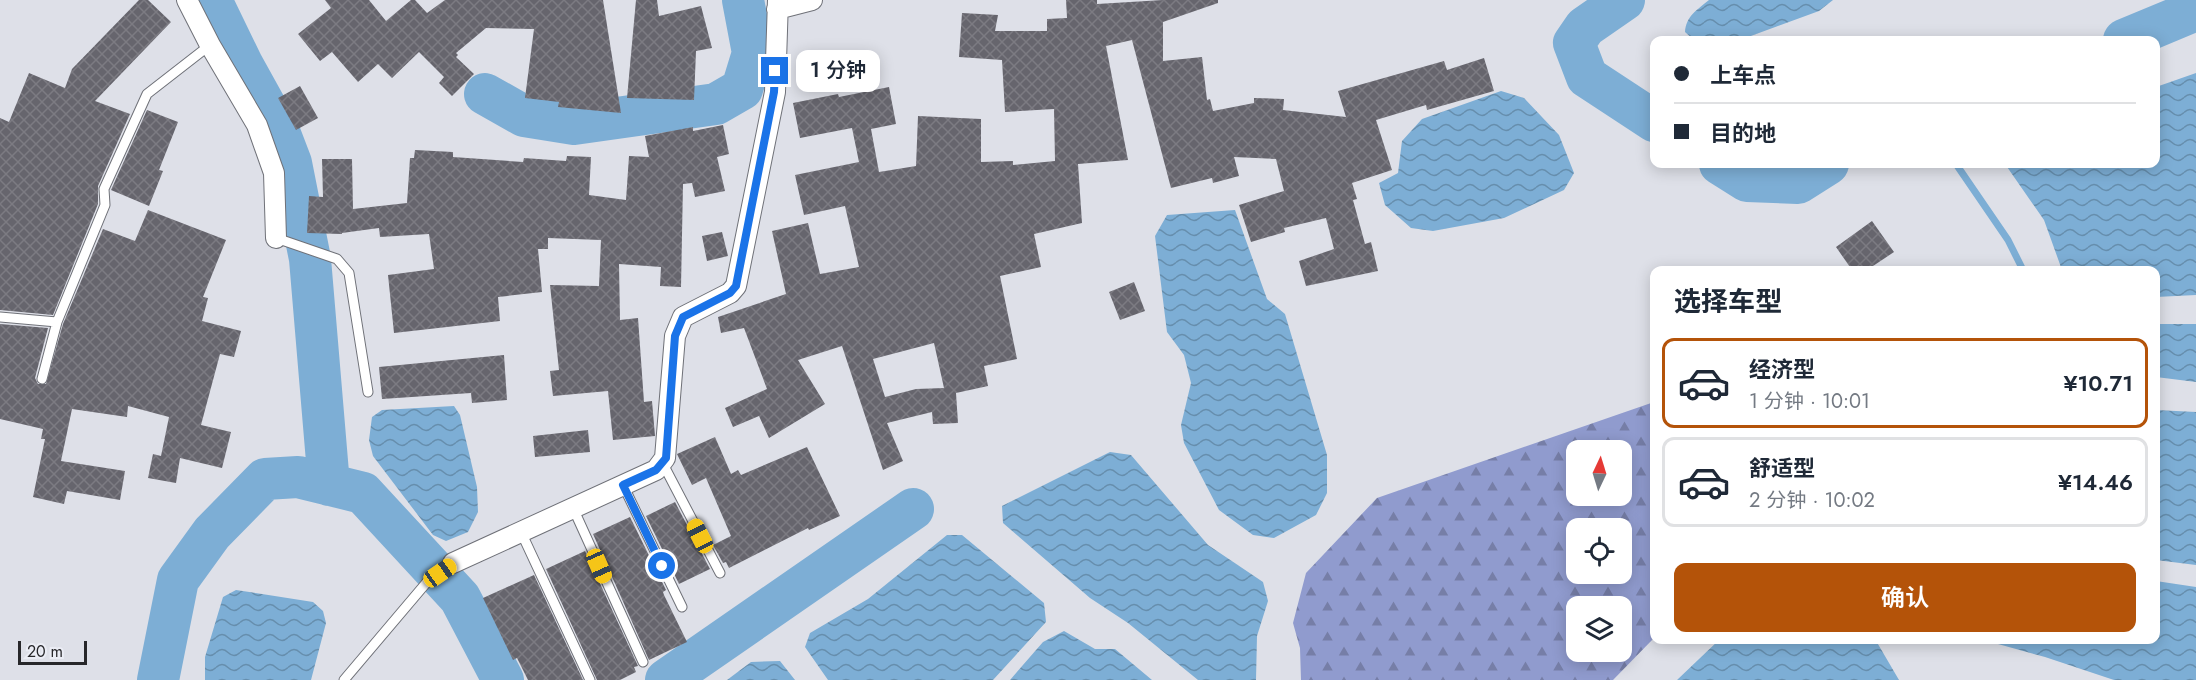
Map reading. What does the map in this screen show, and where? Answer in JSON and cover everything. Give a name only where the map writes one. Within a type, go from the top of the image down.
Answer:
[{"type":"street","points":[[187,0],[210,45],[257,124],[274,173],[285,241]]},
{"type":"street","points":[[453,564],[656,470],[666,458],[675,336],[683,317],[730,293],[736,286],[774,92],[778,5],[812,0]]},
{"type":"lane","points":[[42,379],[57,322],[105,205],[104,189],[147,94],[210,45]]},
{"type":"lane","points":[[285,241],[338,259],[349,273],[368,392]]},
{"type":"lane","points":[[0,317],[57,322]]},
{"type":"lane","points":[[662,462],[720,573]]},
{"type":"lane","points":[[623,485],[682,607]]},
{"type":"lane","points":[[573,508],[643,662]]},
{"type":"lane","points":[[521,532],[590,680]]},
{"type":"lane","points":[[344,680],[427,582],[453,564]]},
{"type":"green space","points":[[1650,403],[1650,642],[1632,661],[1632,596],[1566,596],[1566,662],[1631,662],[1613,680],[1301,680],[1300,648],[1293,623],[1306,573],[1377,498]]},
{"type":"water","points":[[1709,0],[1833,0],[1819,11],[1751,36],[1690,36],[1685,32],[1687,22]]},
{"type":"water","points":[[2196,73],[2196,295],[2160,297],[2160,266],[2061,266],[2044,220],[2008,168],[2160,168],[2160,86]]},
{"type":"water","points":[[1501,91],[1524,98],[1559,135],[1574,173],[1564,190],[1504,218],[1433,231],[1411,228],[1385,205],[1379,183],[1398,173],[1402,141],[1422,119]]},
{"type":"water","points":[[1235,210],[1267,299],[1285,314],[1327,455],[1327,493],[1316,515],[1274,538],[1253,535],[1219,510],[1184,443],[1181,425],[1191,383],[1184,355],[1167,332],[1155,236],[1167,215]]},
{"type":"water","points":[[2160,324],[2196,324],[2196,382],[2160,378]]},
{"type":"water","points":[[454,406],[460,415],[477,487],[478,512],[468,532],[446,541],[433,535],[373,456],[369,440],[372,417],[382,410]]},
{"type":"water","points":[[2160,410],[2196,412],[2196,565],[2160,560]]},
{"type":"water","points":[[1110,452],[1131,455],[1208,545],[1263,582],[1268,601],[1257,636],[1256,680],[1198,680],[1128,623],[1090,598],[1003,523],[1002,506]]},
{"type":"water","points":[[947,535],[962,535],[1044,603],[1046,622],[993,680],[828,680],[805,647],[810,633],[868,599]]},
{"type":"water","points":[[2160,582],[2196,587],[2196,680],[2114,680],[1998,644],[2160,644]]},
{"type":"water","points":[[236,590],[313,602],[323,611],[326,623],[311,680],[205,680],[205,657],[223,597]]},
{"type":"water","points":[[1064,631],[1095,649],[1115,649],[1152,680],[1010,680],[1043,642]]},
{"type":"water","points":[[1715,644],[1878,644],[1899,680],[1677,680]]},
{"type":"water","points":[[780,661],[795,680],[727,680],[751,662]]},
{"type":"building","points":[[139,0],[148,0],[171,22],[95,101],[130,114],[98,186],[98,204],[53,315],[0,310],[0,118],[9,122],[29,73],[65,88],[72,69]]},
{"type":"building","points":[[325,0],[369,0],[386,21],[411,0],[415,0],[427,13],[445,0],[603,0],[621,113],[558,107],[559,102],[525,98],[534,29],[486,28],[456,53],[458,55],[456,57],[474,74],[452,96],[439,83],[444,77],[419,52],[392,78],[378,64],[358,82],[332,52],[320,61],[298,34],[331,8]]},
{"type":"building","points":[[636,0],[657,0],[659,16],[701,6],[712,48],[696,51],[694,100],[627,98]]},
{"type":"building","points":[[1066,0],[1097,0],[1097,4],[1163,0],[1218,0],[1218,3],[1163,22],[1163,61],[1202,57],[1207,100],[1210,99],[1213,111],[1254,103],[1254,98],[1284,99],[1283,110],[1346,117],[1338,91],[1444,61],[1447,70],[1484,58],[1494,91],[1427,110],[1426,105],[1376,120],[1392,170],[1352,183],[1357,199],[1353,200],[1365,244],[1371,242],[1378,271],[1306,286],[1299,261],[1334,249],[1326,218],[1284,228],[1285,232],[1251,242],[1239,205],[1284,191],[1276,159],[1234,157],[1239,176],[1213,183],[1212,178],[1171,188],[1132,40],[1106,46],[1128,160],[1078,164],[1082,223],[1034,234],[1041,267],[1000,276],[1017,359],[984,366],[988,386],[956,393],[958,423],[933,424],[932,412],[887,423],[903,461],[883,470],[842,346],[798,360],[825,404],[769,438],[759,416],[733,427],[725,408],[767,389],[744,328],[721,333],[718,317],[786,294],[772,231],[808,223],[820,274],[859,267],[845,206],[804,215],[795,175],[859,162],[852,128],[800,138],[793,103],[889,87],[896,124],[871,129],[879,172],[916,166],[918,116],[981,119],[981,162],[1013,161],[1013,165],[1055,161],[1054,109],[1005,112],[1002,60],[959,57],[962,13],[998,15],[995,31],[1047,31],[1047,19],[1067,18]],"holes":[[[934,343],[944,388],[916,389],[885,397],[873,359]]]},
{"type":"building","points":[[300,86],[318,118],[296,130],[278,98]]},
{"type":"building","points":[[147,110],[178,122],[159,170],[163,171],[149,206],[111,190]]},
{"type":"building","points":[[723,125],[729,154],[717,157],[725,191],[695,197],[692,183],[683,184],[681,287],[660,286],[661,267],[619,264],[620,320],[638,318],[644,402],[652,401],[655,436],[613,440],[608,391],[553,396],[550,371],[559,370],[550,285],[599,286],[601,240],[548,238],[548,249],[538,249],[542,292],[498,297],[500,321],[394,333],[388,275],[434,269],[429,234],[380,237],[379,228],[342,234],[307,233],[309,196],[323,197],[322,159],[352,159],[353,209],[407,203],[410,158],[414,158],[415,150],[453,152],[453,157],[523,162],[524,158],[566,161],[567,156],[591,157],[589,195],[626,200],[629,156],[649,157],[645,136],[693,127],[693,131]]},
{"type":"building","points":[[148,210],[226,240],[203,297],[208,298],[202,321],[241,331],[234,357],[220,354],[201,425],[231,432],[222,468],[180,458],[176,483],[148,478],[153,454],[161,456],[169,417],[128,406],[127,417],[72,409],[61,461],[125,471],[120,500],[67,491],[64,504],[33,497],[45,439],[41,439],[43,429],[0,419],[0,324],[48,328],[35,378],[38,384],[46,384],[63,324],[103,229],[135,241]]},
{"type":"building","points":[[1872,221],[1894,252],[1873,266],[1849,266],[1836,247]]},
{"type":"building","points":[[722,232],[728,256],[707,261],[702,236]]},
{"type":"building","points":[[1134,282],[1145,311],[1120,320],[1109,292]]},
{"type":"building","points":[[504,355],[507,400],[472,403],[471,393],[382,399],[379,367]]},
{"type":"building","points":[[588,430],[590,452],[535,457],[533,436]]},
{"type":"building","points":[[715,437],[731,474],[738,470],[741,475],[807,447],[840,516],[809,530],[808,528],[729,568],[726,562],[723,563],[713,545],[731,536],[706,478],[692,485],[677,454]]},
{"type":"building","points":[[675,502],[710,569],[679,584],[646,516]]},
{"type":"building","points":[[630,517],[666,590],[663,592],[664,595],[687,642],[649,660],[593,534]]},
{"type":"building","points":[[585,551],[638,666],[634,667],[636,672],[620,680],[597,680],[546,569]]},
{"type":"building","points":[[534,575],[583,680],[528,680],[517,658],[513,660],[483,598]]},
{"type":"waterway","points":[[211,0],[242,64],[278,129],[291,163],[310,259],[329,485]]},
{"type":"waterway","points":[[485,94],[524,116],[574,124],[716,104],[742,89],[753,53],[743,0]]},
{"type":"waterway","points":[[1624,0],[1585,27],[1574,43],[1587,77],[1650,118]]},
{"type":"waterway","points":[[2134,36],[2196,10]]},
{"type":"waterway","points":[[1726,168],[1747,181],[1798,183],[1822,168]]},
{"type":"waterway","points":[[1959,168],[2008,240],[2021,266]]},
{"type":"waterway","points":[[158,680],[178,580],[212,533],[265,479],[298,477],[363,493],[460,598],[503,680]]},
{"type":"waterway","points":[[666,680],[913,509]]},
{"type":"route","points":[[662,566],[623,485],[656,470],[666,458],[675,336],[683,317],[730,293],[736,286],[774,92],[775,71]]}]
